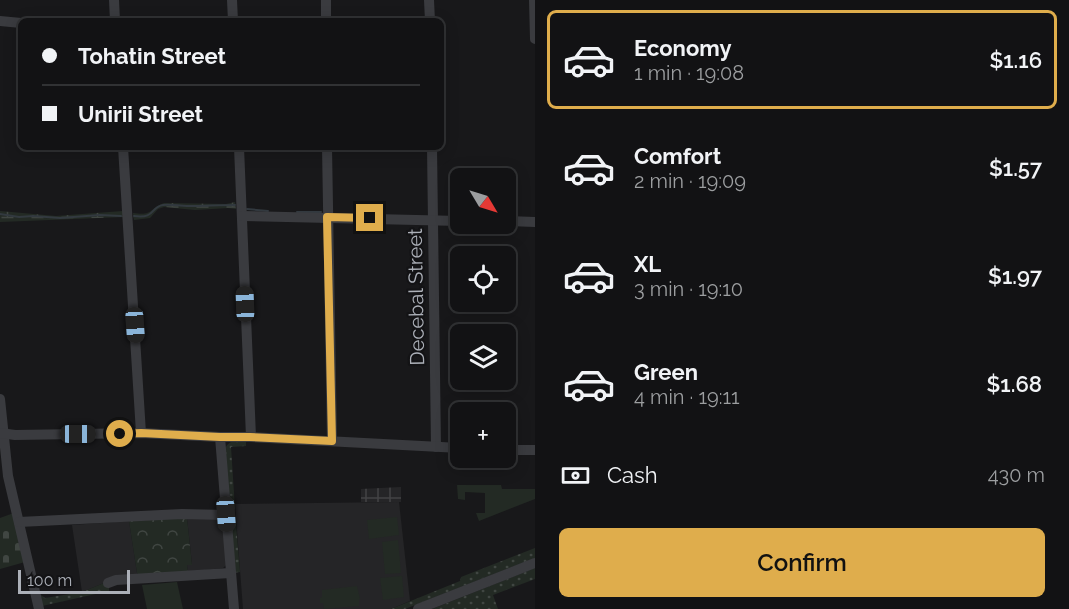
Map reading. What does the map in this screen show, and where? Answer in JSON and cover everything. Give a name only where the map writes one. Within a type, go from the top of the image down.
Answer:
[{"type":"street","points":[[114,0],[115,18]]},
{"type":"street","points":[[232,0],[233,18]]},
{"type":"street","points":[[326,0],[326,18]]},
{"type":"street","points":[[429,0],[430,18]]},
{"type":"street","points":[[534,0],[535,39]]},
{"type":"street","points":[[0,21],[18,23]]},
{"type":"street","points":[[123,150],[141,433]]},
{"type":"street","points":[[239,150],[250,437]]},
{"type":"street","points":[[327,150],[332,441]]},
{"type":"street","name":"Decebal Street","points":[[432,150],[436,447]]},
{"type":"street","points":[[242,216],[450,220]]},
{"type":"street","points":[[516,221],[535,222]]},
{"type":"street","points":[[0,399],[4,477],[19,522],[39,609]]},
{"type":"street","points":[[2,433],[15,435],[141,433],[450,448]]},
{"type":"street","points":[[220,437],[234,609]]},
{"type":"street","points":[[516,450],[535,450]]},
{"type":"street","points":[[19,522],[226,514]]},
{"type":"street","points":[[418,609],[535,563]]},
{"type":"street","points":[[108,583],[116,580],[230,573]]},
{"type":"shaded area","points":[[401,487],[401,502],[361,502],[361,489]]},
{"type":"shaded area","points":[[399,502],[410,601],[391,609],[243,609],[235,504]]},
{"type":"shaded area","points":[[223,516],[226,565],[223,568],[188,572],[187,565],[192,564],[187,518]]},
{"type":"shaded area","points":[[129,521],[137,573],[140,576],[109,581],[82,592],[72,525]]},
{"type":"green space","points":[[235,202],[236,209],[195,210],[164,207],[158,209],[150,218],[134,220],[133,213],[148,213],[164,203],[226,204]]},
{"type":"green space","points":[[0,211],[56,216],[123,211],[123,217],[0,222]]},
{"type":"green space","points":[[246,440],[246,446],[231,447],[235,509],[228,508],[224,450],[231,442]]},
{"type":"green space","points":[[457,485],[501,485],[502,489],[535,489],[535,499],[479,521],[476,513],[485,513],[485,493],[465,492],[465,500],[458,499]]},
{"type":"green space","points":[[14,513],[25,562],[0,569],[0,518]]},
{"type":"green space","points":[[235,513],[240,572],[233,573],[231,515]]},
{"type":"green space","points":[[397,517],[399,535],[369,539],[367,520]]},
{"type":"green space","points":[[187,518],[192,565],[187,565],[188,572],[140,576],[137,573],[129,521]]},
{"type":"green space","points":[[398,540],[401,573],[385,574],[382,542]]},
{"type":"green space","points":[[535,548],[535,558],[405,609],[391,609],[460,581],[461,577]]},
{"type":"green space","points":[[535,568],[535,579],[493,595],[498,609],[432,609]]},
{"type":"green space","points":[[402,576],[404,597],[383,600],[380,578]]},
{"type":"green space","points":[[109,581],[109,591],[42,606],[41,595],[45,598],[82,592]]},
{"type":"green space","points":[[177,582],[183,609],[147,609],[142,585]]},
{"type":"green space","points":[[357,586],[359,606],[324,609],[323,603],[320,603],[322,590]]},
{"type":"waterway","points":[[134,216],[146,216],[163,205],[235,205]]},
{"type":"waterway","points":[[247,209],[268,211]]},
{"type":"waterway","points":[[297,212],[321,212]]},
{"type":"waterway","points":[[0,214],[60,218],[121,216]]},
{"type":"route","points":[[120,434],[332,441],[327,217],[370,218]]}]
